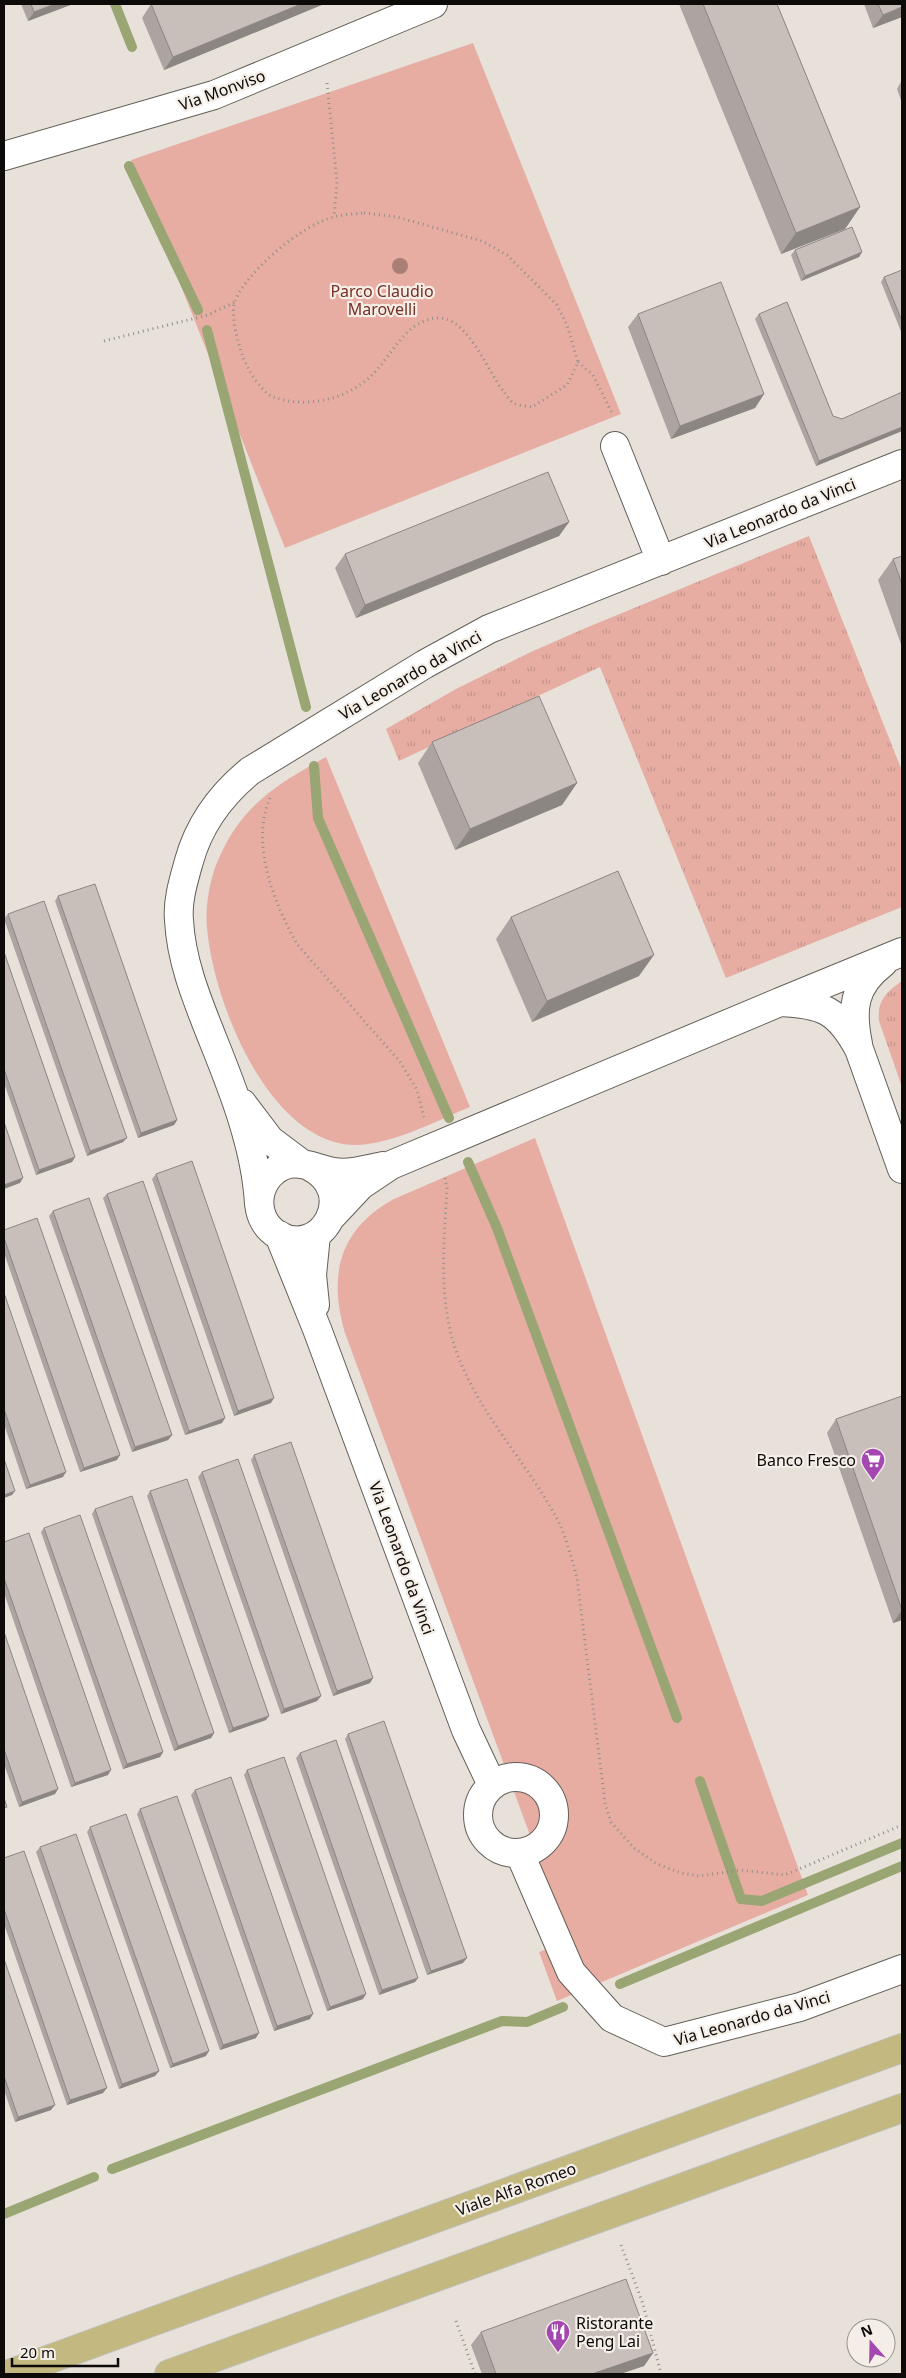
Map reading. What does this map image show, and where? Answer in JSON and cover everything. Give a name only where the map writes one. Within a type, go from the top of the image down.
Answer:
[{"type":"main road","name":"Viale Alfa Romeo","points":[[10,2374],[902,2048]]},
{"type":"main road","points":[[169,2374],[902,2108]]},
{"type":"street","name":"Via Monviso","points":[[4,156],[214,94],[433,4]]},
{"type":"street","points":[[615,446],[661,561]]},
{"type":"street","name":"Via Leonardo da Vinci","points":[[258,1204],[257,1180],[233,1090],[194,993],[184,954],[178,919],[182,883],[193,848],[210,814],[222,799],[250,771],[433,660],[489,630],[902,464]]},
{"type":"street","points":[[391,1165],[336,1173],[305,1165],[290,1164],[270,1174],[259,1194],[258,1204],[262,1217],[269,1228],[278,1235],[297,1239],[324,1226],[354,1192],[391,1165],[896,954]]},
{"type":"street","points":[[859,1050],[853,1017],[855,1000],[864,982],[875,969],[896,954]]},
{"type":"street","points":[[780,1002],[816,1005],[840,1018],[850,1031],[859,1050],[902,1169]]},
{"type":"street","name":"Via Leonardo da Vinci","points":[[233,1090],[270,1140],[305,1165]]},
{"type":"street","points":[[305,1165],[320,1172],[334,1192],[324,1226]]},
{"type":"street","name":"Via Leonardo da Vinci","points":[[317,1329],[312,1275],[324,1226]]},
{"type":"street","name":"Via Leonardo da Vinci","points":[[278,1235],[317,1329],[466,1730],[492,1785]]},
{"type":"street","points":[[514,1776],[525,1777],[536,1782],[552,1799],[555,1817],[550,1834],[538,1848],[520,1854],[506,1853],[494,1846],[484,1836],[478,1823],[478,1809],[482,1796],[492,1785],[514,1776]]},
{"type":"street","name":"Via Leonardo da Vinci","points":[[520,1854],[571,1972],[612,2018],[664,2042],[800,2007],[902,1969]]},
{"type":"path","points":[[327,83],[337,182],[334,217]]},
{"type":"path","points":[[104,341],[208,316],[235,302],[254,273],[285,245],[309,229],[334,217],[364,214],[397,217],[482,241],[507,255],[557,304],[567,325],[578,362],[593,375],[616,421],[615,446]]},
{"type":"path","points":[[235,302],[236,337],[246,367],[268,395],[293,403],[326,401],[369,378],[404,336],[426,319],[441,317],[456,323],[466,332],[497,383],[513,403],[532,408],[567,385],[578,362]]},
{"type":"path","points":[[271,794],[265,810],[262,832],[266,862],[285,922],[297,944],[400,1063],[417,1090],[424,1119]]},
{"type":"path","points":[[443,1170],[447,1188],[442,1287],[452,1336],[459,1360],[473,1390],[557,1518],[568,1545],[577,1578],[605,1803],[611,1822],[634,1848],[658,1864],[680,1873],[699,1876],[740,1870],[785,1875],[902,1825]]},
{"type":"path","points":[[610,2214],[643,2304],[660,2374]]},
{"type":"path","points":[[456,2321],[475,2374]]},
{"type":"green space","name":"Parco Claudio Marovelli","points":[[473,43],[621,414],[285,548],[131,160]]},
{"type":"green space","points":[[809,536],[902,771],[902,907],[726,978],[600,667],[399,761],[386,729],[456,689],[533,651],[588,627]]},
{"type":"green space","points":[[326,757],[470,1107],[423,1128],[370,1144],[338,1143],[311,1131],[286,1112],[265,1086],[246,1055],[231,1022],[219,989],[211,957],[207,928],[207,905],[216,865],[225,845],[236,828],[260,800],[290,778]]},
{"type":"green space","points":[[902,981],[902,1087],[879,1021],[879,1014],[884,997]]},
{"type":"green space","points":[[535,1138],[808,1895],[557,2001],[539,1952],[569,1941],[345,1333],[338,1292],[342,1256],[350,1239],[361,1224],[375,1211],[394,1199]]},
{"type":"building","points":[[31,4],[55,4],[34,12]]},
{"type":"building","points":[[151,4],[301,4],[173,57]]},
{"type":"building","points":[[703,4],[777,4],[860,207],[796,233]]},
{"type":"building","points":[[878,4],[902,4],[902,7],[883,15]]},
{"type":"building","points":[[852,227],[862,252],[805,276],[795,250]]},
{"type":"building","points":[[902,270],[902,321],[884,277]]},
{"type":"building","points":[[721,282],[764,394],[680,426],[638,314]]},
{"type":"building","points":[[787,302],[833,416],[842,419],[902,392],[902,427],[819,461],[759,314]]},
{"type":"building","points":[[548,472],[569,522],[365,605],[345,554]]},
{"type":"building","points":[[902,556],[902,584],[893,559]]},
{"type":"building","points":[[539,696],[577,783],[470,829],[432,742]]},
{"type":"building","points":[[618,871],[654,955],[547,1001],[511,917]]},
{"type":"building","points":[[95,884],[177,1120],[141,1133],[58,896]]},
{"type":"building","points":[[44,901],[127,1138],[90,1151],[8,914]]},
{"type":"building","points":[[4,952],[75,1157],[39,1170],[4,1069]]},
{"type":"building","points":[[4,1122],[23,1178],[4,1185]]},
{"type":"building","points":[[192,1161],[274,1398],[238,1411],[156,1174]]},
{"type":"building","points":[[143,1181],[225,1418],[189,1431],[107,1194]]},
{"type":"building","points":[[89,1198],[172,1435],[135,1447],[53,1211]]},
{"type":"building","points":[[37,1218],[120,1455],[84,1468],[4,1238],[4,1230]]},
{"type":"building","points":[[4,1293],[66,1472],[30,1485],[4,1409]]},
{"type":"building","name":"Banco Fresco","points":[[902,1396],[902,1610],[836,1419]]},
{"type":"building","points":[[291,1442],[373,1678],[337,1691],[254,1455]]},
{"type":"building","points":[[4,1459],[15,1491],[4,1495]]},
{"type":"building","points":[[238,1459],[321,1696],[284,1709],[202,1472]]},
{"type":"building","points":[[187,1479],[269,1716],[233,1728],[150,1491]]},
{"type":"building","points":[[132,1496],[214,1733],[178,1746],[95,1509]]},
{"type":"building","points":[[80,1515],[163,1752],[127,1764],[44,1528]]},
{"type":"building","points":[[29,1533],[111,1770],[75,1783],[4,1578],[4,1542]]},
{"type":"building","points":[[4,1632],[58,1789],[22,1802],[4,1749]]},
{"type":"building","points":[[384,1721],[467,1958],[431,1971],[348,1734]]},
{"type":"building","points":[[336,1740],[418,1978],[382,1990],[300,1753]]},
{"type":"building","points":[[284,1757],[366,1994],[330,2007],[247,1770]]},
{"type":"building","points":[[231,1777],[313,2014],[277,2026],[195,1790]]},
{"type":"building","points":[[177,1796],[259,2033],[223,2045],[140,1809]]},
{"type":"building","points":[[126,1814],[209,2051],[173,2064],[90,1827]]},
{"type":"building","points":[[76,1834],[159,2071],[122,2084],[40,1847]]},
{"type":"building","points":[[24,1851],[107,2088],[70,2100],[4,1909],[4,1858]]},
{"type":"building","points":[[4,1959],[55,2105],[18,2117],[4,2076]]},
{"type":"building","points":[[626,2279],[653,2353],[592,2374],[496,2374],[481,2332]]},
{"type":"waterway","points":[[115,4],[132,47]]},
{"type":"waterway","points":[[129,166],[198,310]]},
{"type":"waterway","points":[[207,330],[306,707]]},
{"type":"waterway","points":[[314,766],[318,818],[449,1118]]},
{"type":"waterway","points":[[468,1162],[497,1228],[677,1718]]},
{"type":"waterway","points":[[700,1781],[741,1899],[762,1901],[902,1843]]},
{"type":"waterway","points":[[620,1984],[902,1866]]},
{"type":"waterway","points":[[112,2169],[502,2021],[527,2022],[563,2007]]},
{"type":"waterway","points":[[4,2214],[94,2177]]},
{"type":"place","name":"Banco Fresco","points":[[873,1481]]},
{"type":"place","name":"Ristorante Peng Lai","points":[[558,2353]]}]
